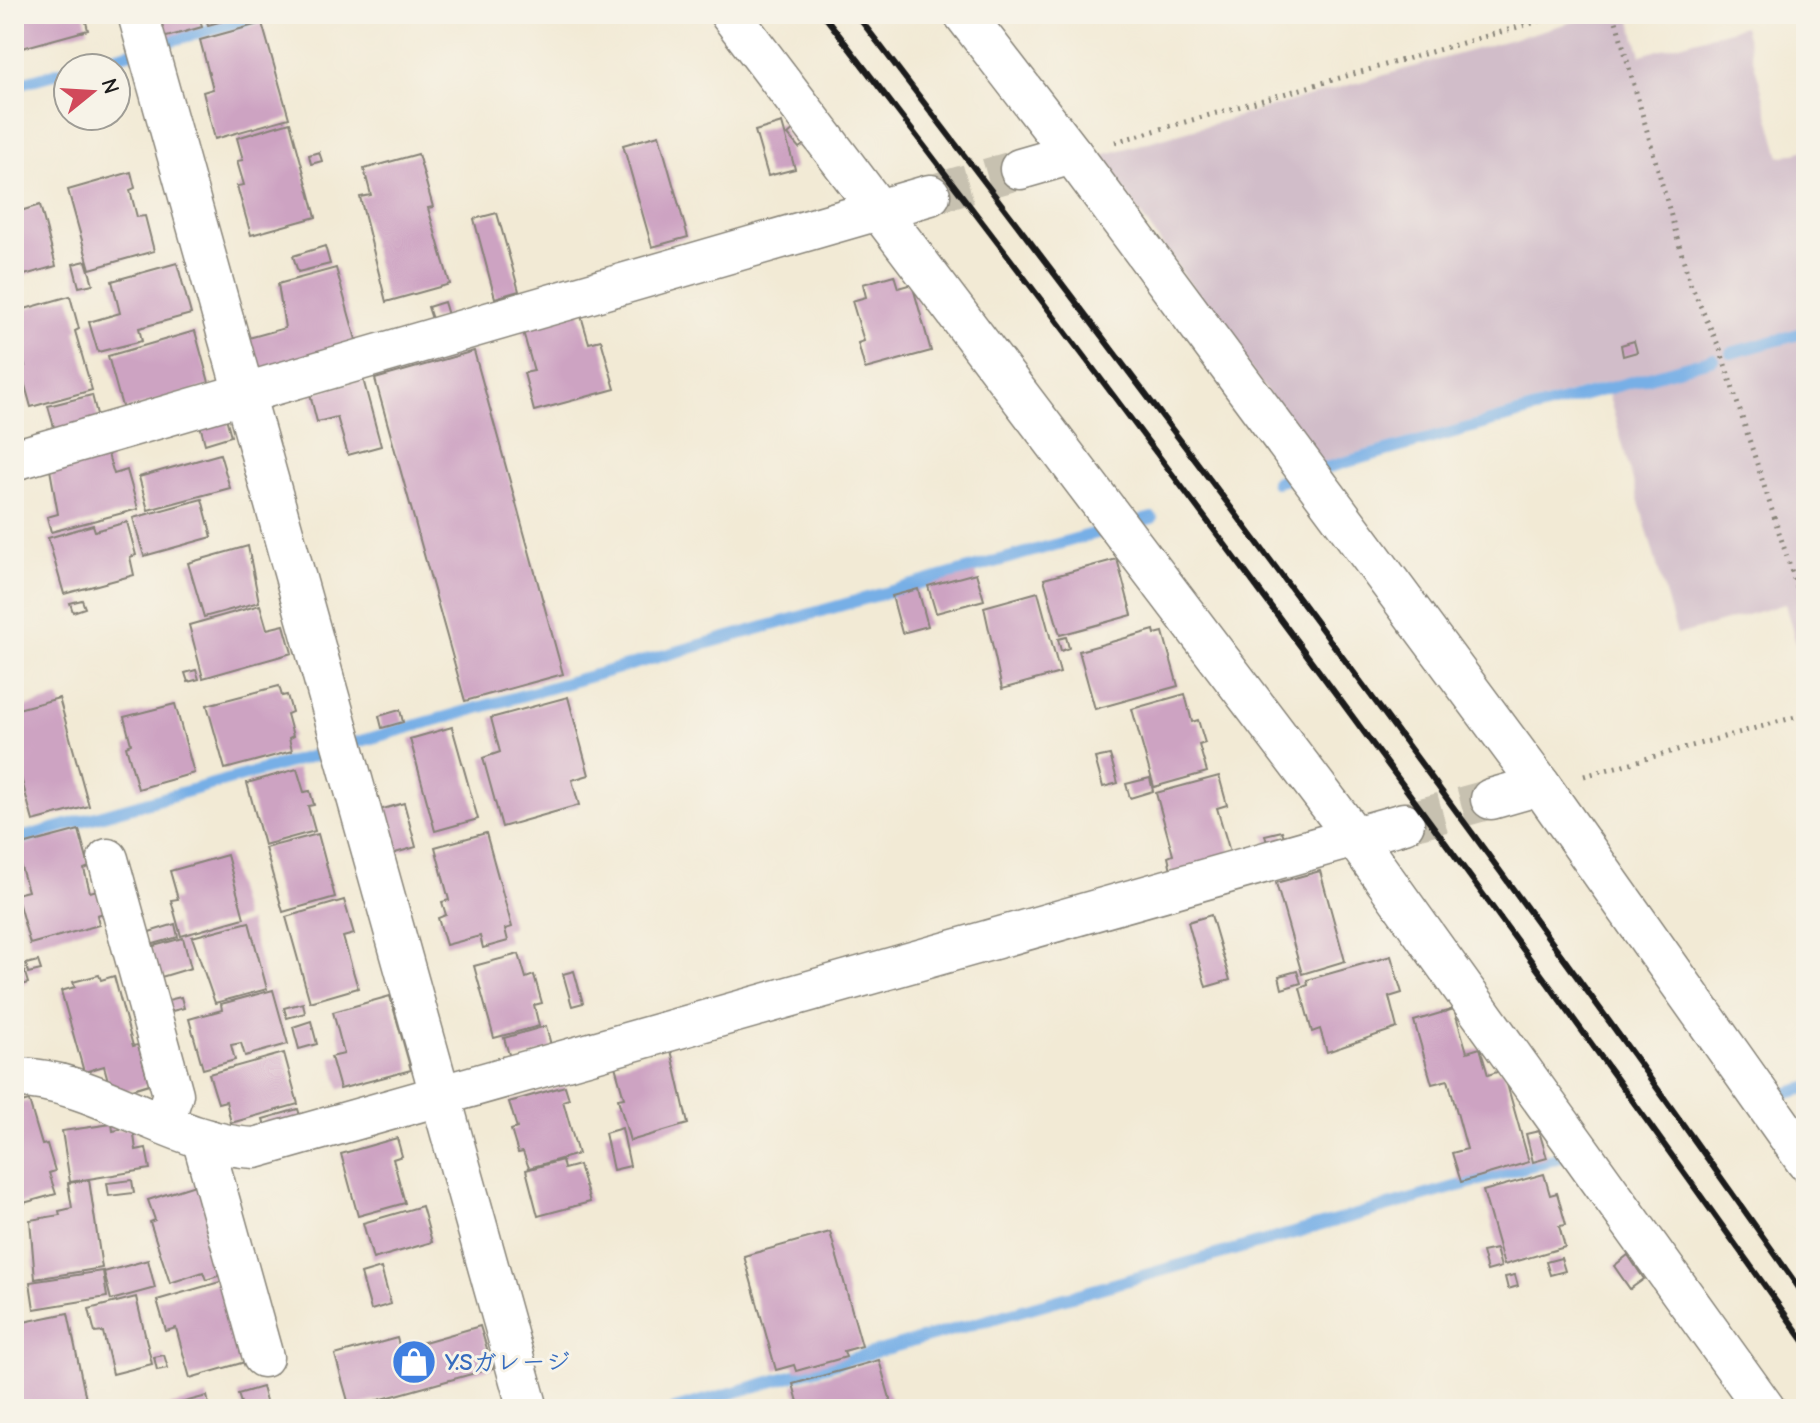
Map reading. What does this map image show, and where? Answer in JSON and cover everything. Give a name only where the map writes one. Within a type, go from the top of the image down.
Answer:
[{"type":"street","points":[[138,14],[528,1409]]},
{"type":"street","points":[[730,14],[881,209],[1355,838],[1765,1409]]},
{"type":"street","points":[[964,14],[1072,154],[1540,785],[1806,1161]]},
{"type":"street","points":[[1020,169],[1072,154]]},
{"type":"street","points":[[14,460],[930,195]]},
{"type":"street","points":[[1491,799],[1540,785]]},
{"type":"street","points":[[14,1078],[52,1082],[209,1140],[255,1148],[1404,823]]},
{"type":"street","points":[[108,859],[173,1094],[163,1123]]},
{"type":"street","points":[[209,1140],[205,1149],[263,1357]]},
{"type":"path","points":[[1072,154],[1564,14]]},
{"type":"path","points":[[1614,14],[1690,283],[1720,349],[1806,616]]},
{"type":"path","points":[[1540,785],[1591,775],[1806,714]]},
{"type":"shaded area","points":[[1600,14],[1629,14],[1641,55],[1744,26],[1780,157],[1806,150],[1806,679],[1785,604],[1677,635],[1605,383],[1318,464],[1099,156]]},
{"type":"building","points":[[14,14],[84,14],[88,30],[15,50]]},
{"type":"building","points":[[157,14],[198,14],[202,27],[163,38]]},
{"type":"building","points":[[205,14],[244,14],[245,15],[208,25]]},
{"type":"building","points":[[262,23],[289,118],[215,139],[203,92],[213,89],[200,40]]},
{"type":"building","points":[[290,122],[316,217],[251,235],[237,186],[244,185],[237,161],[243,160],[237,138]]},
{"type":"building","points":[[782,123],[795,169],[768,176],[755,131]]},
{"type":"building","points":[[795,129],[806,143],[799,148],[788,135]]},
{"type":"building","points":[[659,135],[688,237],[652,247],[623,145]]},
{"type":"building","points":[[319,152],[322,161],[311,164],[309,155]]},
{"type":"building","points":[[418,154],[433,207],[428,208],[450,284],[386,302],[360,197],[371,195],[364,169]]},
{"type":"building","points":[[131,172],[135,188],[130,190],[137,217],[145,216],[154,251],[90,269],[68,190]]},
{"type":"building","points":[[40,205],[56,266],[14,278],[14,213]]},
{"type":"building","points":[[497,213],[519,291],[495,298],[474,219]]},
{"type":"building","points":[[325,246],[330,264],[298,272],[293,256]]},
{"type":"building","points":[[86,261],[93,284],[79,287],[73,264]]},
{"type":"building","points":[[177,263],[191,314],[139,328],[142,341],[98,352],[89,322],[120,313],[112,281]]},
{"type":"building","points":[[336,268],[358,347],[255,376],[245,339],[285,328],[278,284]]},
{"type":"building","points":[[894,275],[898,288],[912,284],[931,351],[865,369],[858,343],[864,341],[852,301],[866,297],[863,284]]},
{"type":"building","points":[[70,296],[79,329],[75,331],[92,390],[31,407],[20,367],[25,366],[14,327],[14,312]]},
{"type":"building","points":[[444,302],[448,315],[432,319],[428,307]]},
{"type":"building","points":[[580,312],[589,343],[601,340],[615,389],[534,411],[524,373],[534,371],[522,328]]},
{"type":"building","points":[[195,331],[210,386],[123,410],[108,356]]},
{"type":"building","points":[[1634,341],[1637,352],[1623,356],[1621,345]]},
{"type":"building","points":[[474,351],[563,674],[465,701],[375,379]]},
{"type":"building","points":[[363,379],[381,446],[348,455],[337,417],[317,422],[310,394]]},
{"type":"building","points":[[92,395],[99,422],[56,434],[48,406]]},
{"type":"building","points":[[224,410],[231,436],[205,444],[198,417]]},
{"type":"building","points":[[106,448],[114,474],[127,470],[138,509],[51,532],[47,517],[58,514],[49,464]]},
{"type":"building","points":[[220,454],[230,488],[148,510],[139,477]]},
{"type":"building","points":[[202,499],[212,537],[144,556],[133,518]]},
{"type":"building","points":[[127,522],[136,555],[130,557],[134,575],[64,594],[48,538],[93,525],[95,531]]},
{"type":"building","points":[[248,546],[259,602],[204,617],[188,563]]},
{"type":"building","points":[[1117,559],[1132,615],[1060,635],[1044,579]]},
{"type":"building","points":[[976,573],[984,600],[936,613],[928,586]]},
{"type":"building","points":[[918,589],[928,626],[902,633],[892,596]]},
{"type":"building","points":[[1038,592],[1060,673],[1002,689],[984,607]]},
{"type":"building","points":[[82,600],[85,608],[73,612],[70,603]]},
{"type":"building","points":[[260,605],[267,629],[284,625],[292,653],[203,678],[189,625]]},
{"type":"building","points":[[1154,630],[1155,634],[1163,632],[1178,686],[1095,709],[1079,651]]},
{"type":"building","points":[[1066,637],[1069,648],[1061,651],[1058,639]]},
{"type":"building","points":[[196,670],[199,679],[188,682],[185,673]]},
{"type":"building","points":[[279,686],[282,696],[287,695],[292,712],[287,714],[293,736],[289,738],[292,751],[225,769],[207,705]]},
{"type":"building","points":[[1185,694],[1192,722],[1198,720],[1205,743],[1199,745],[1207,772],[1154,787],[1132,709]]},
{"type":"building","points":[[568,697],[589,775],[572,780],[579,805],[502,827],[483,758],[500,752],[491,718]]},
{"type":"building","points":[[59,698],[89,806],[33,821],[14,752],[14,710]]},
{"type":"building","points":[[175,704],[194,773],[138,789],[126,746],[131,744],[124,717]]},
{"type":"building","points":[[400,710],[403,722],[382,728],[379,716]]},
{"type":"building","points":[[452,727],[478,819],[435,831],[410,739]]},
{"type":"building","points":[[1110,755],[1118,783],[1103,787],[1095,758]]},
{"type":"building","points":[[297,769],[304,792],[310,791],[314,805],[308,806],[315,831],[264,845],[247,783]]},
{"type":"building","points":[[1219,776],[1227,805],[1217,808],[1233,862],[1173,878],[1168,857],[1173,855],[1156,793]]},
{"type":"building","points":[[1150,778],[1153,791],[1130,798],[1126,784]]},
{"type":"building","points":[[404,803],[416,847],[388,855],[376,811]]},
{"type":"building","points":[[79,830],[89,867],[84,869],[90,892],[97,890],[104,913],[97,915],[99,925],[30,944],[16,894],[28,891],[15,847]]},
{"type":"building","points":[[1282,831],[1287,846],[1269,851],[1265,835]]},
{"type":"building","points":[[486,833],[512,927],[505,929],[508,941],[483,948],[480,936],[446,945],[438,918],[446,915],[442,902],[449,900],[435,847]]},
{"type":"building","points":[[318,834],[335,897],[283,912],[265,848]]},
{"type":"building","points":[[227,855],[244,918],[181,936],[171,900],[178,899],[170,871]]},
{"type":"building","points":[[1320,871],[1345,961],[1302,974],[1276,883]]},
{"type":"building","points":[[344,900],[354,934],[343,937],[358,988],[310,1002],[286,917]]},
{"type":"building","points":[[1211,915],[1230,980],[1206,987],[1188,922]]},
{"type":"building","points":[[249,922],[267,989],[215,1003],[192,937]]},
{"type":"building","points":[[175,924],[178,937],[150,945],[146,933]]},
{"type":"building","points":[[183,938],[191,968],[158,978],[150,947]]},
{"type":"building","points":[[519,954],[526,978],[534,975],[542,1003],[534,1005],[539,1026],[494,1038],[474,966]]},
{"type":"building","points":[[1391,956],[1402,993],[1389,997],[1397,1028],[1327,1052],[1320,1029],[1312,1032],[1300,988],[1308,985],[1307,980]]},
{"type":"building","points":[[21,960],[28,983],[14,987],[14,962]]},
{"type":"building","points":[[38,961],[41,970],[28,973],[26,964]]},
{"type":"building","points":[[574,971],[583,1003],[572,1006],[563,974]]},
{"type":"building","points":[[1297,971],[1301,983],[1282,989],[1279,976]]},
{"type":"building","points":[[99,975],[101,980],[114,976],[133,1046],[138,1045],[149,1084],[112,1095],[104,1066],[84,1072],[61,991],[75,987],[73,982]]},
{"type":"building","points":[[273,990],[288,1044],[245,1056],[241,1043],[231,1045],[235,1060],[203,1069],[189,1019],[222,1010],[221,1004]]},
{"type":"building","points":[[390,996],[411,1070],[340,1089],[331,1057],[344,1054],[333,1012]]},
{"type":"building","points":[[181,997],[184,1008],[168,1012],[164,1001]]},
{"type":"building","points":[[303,1003],[305,1013],[287,1018],[284,1008]]},
{"type":"building","points":[[1454,1009],[1467,1052],[1480,1048],[1488,1075],[1503,1070],[1529,1162],[1461,1182],[1452,1153],[1467,1149],[1448,1080],[1432,1084],[1414,1021]]},
{"type":"building","points":[[311,1021],[317,1044],[299,1049],[293,1027]]},
{"type":"building","points":[[546,1026],[552,1049],[511,1061],[504,1038]]},
{"type":"building","points":[[671,1050],[688,1124],[630,1141],[618,1099],[624,1098],[615,1066]]},
{"type":"building","points":[[284,1053],[298,1104],[231,1123],[226,1101],[218,1103],[209,1074]]},
{"type":"building","points":[[565,1086],[569,1099],[563,1101],[578,1154],[529,1168],[523,1152],[518,1153],[511,1130],[517,1128],[509,1102]]},
{"type":"building","points":[[29,1101],[42,1145],[47,1144],[55,1171],[49,1173],[56,1194],[20,1204],[14,1188],[14,1105]]},
{"type":"building","points":[[298,1109],[303,1125],[268,1136],[263,1119]]},
{"type":"building","points":[[112,1124],[113,1131],[133,1127],[136,1150],[146,1148],[150,1169],[70,1182],[62,1131]]},
{"type":"building","points":[[622,1128],[630,1166],[613,1170],[605,1133]]},
{"type":"building","points":[[1539,1131],[1547,1158],[1533,1162],[1526,1134]]},
{"type":"building","points":[[397,1138],[402,1156],[393,1159],[405,1203],[358,1216],[341,1154]]},
{"type":"building","points":[[562,1160],[564,1169],[579,1165],[590,1202],[538,1216],[526,1170]]},
{"type":"building","points":[[1544,1174],[1550,1195],[1557,1193],[1566,1225],[1559,1226],[1565,1247],[1504,1265],[1483,1191]]},
{"type":"building","points":[[89,1180],[102,1268],[35,1279],[30,1220],[60,1215],[59,1211],[72,1208],[68,1183]]},
{"type":"building","points":[[132,1180],[134,1193],[109,1196],[107,1183]]},
{"type":"building","points":[[198,1184],[227,1273],[206,1280],[203,1272],[170,1283],[150,1222],[155,1220],[148,1200]]},
{"type":"building","points":[[422,1206],[432,1242],[373,1259],[363,1223]]},
{"type":"building","points":[[830,1232],[862,1346],[844,1351],[846,1357],[796,1371],[794,1365],[776,1370],[744,1256]]},
{"type":"building","points":[[1496,1249],[1501,1267],[1487,1271],[1482,1252]]},
{"type":"building","points":[[1628,1255],[1644,1279],[1630,1289],[1614,1266]]},
{"type":"building","points":[[1561,1258],[1565,1271],[1550,1275],[1546,1262]]},
{"type":"building","points":[[148,1260],[155,1288],[111,1300],[104,1272]]},
{"type":"building","points":[[381,1268],[391,1304],[371,1310],[361,1274]]},
{"type":"building","points":[[103,1271],[107,1297],[34,1309],[30,1282]]},
{"type":"building","points":[[1515,1275],[1518,1286],[1508,1289],[1505,1277]]},
{"type":"building","points":[[230,1279],[245,1362],[190,1378],[176,1328],[166,1331],[157,1300]]},
{"type":"building","points":[[136,1297],[152,1364],[113,1374],[103,1332],[95,1333],[89,1309]]},
{"type":"building","points":[[68,1313],[88,1409],[14,1409],[14,1387],[21,1385],[14,1351],[14,1324]]},
{"type":"building","name":"Y.Sガレージ","points":[[480,1326],[493,1368],[350,1408],[335,1355],[397,1338],[400,1349]]},
{"type":"building","points":[[164,1355],[168,1368],[157,1370],[154,1357]]},
{"type":"building","points":[[879,1360],[893,1409],[800,1409],[793,1384]]},
{"type":"building","points":[[262,1387],[268,1409],[243,1409],[238,1394]]},
{"type":"building","points":[[207,1396],[210,1409],[170,1409],[169,1406]]},
{"type":"waterway","points":[[159,44],[266,14]]},
{"type":"waterway","points":[[14,85],[52,74]]},
{"type":"waterway","points":[[1731,353],[1806,332]]},
{"type":"waterway","points":[[1322,469],[1713,359]]},
{"type":"waterway","points":[[1276,482],[1295,477]]},
{"type":"waterway","points":[[1133,523],[1152,518]]},
{"type":"waterway","points":[[354,743],[1104,531]]},
{"type":"waterway","points":[[14,840],[330,751]]},
{"type":"waterway","points":[[1776,1096],[1806,1088]]},
{"type":"waterway","points":[[675,1409],[1564,1156]]},
{"type":"tunnel","points":[[930,195],[1020,169]]},
{"type":"tunnel","points":[[1404,823],[1491,799]]},
{"type":"railway","points":[[823,14],[1321,674],[1566,1008],[1806,1344]]},
{"type":"railway","points":[[856,14],[1338,651],[1574,973],[1806,1298]]},
{"type":"place","name":"Y.Sガレージ","points":[[414,1362]]}]
